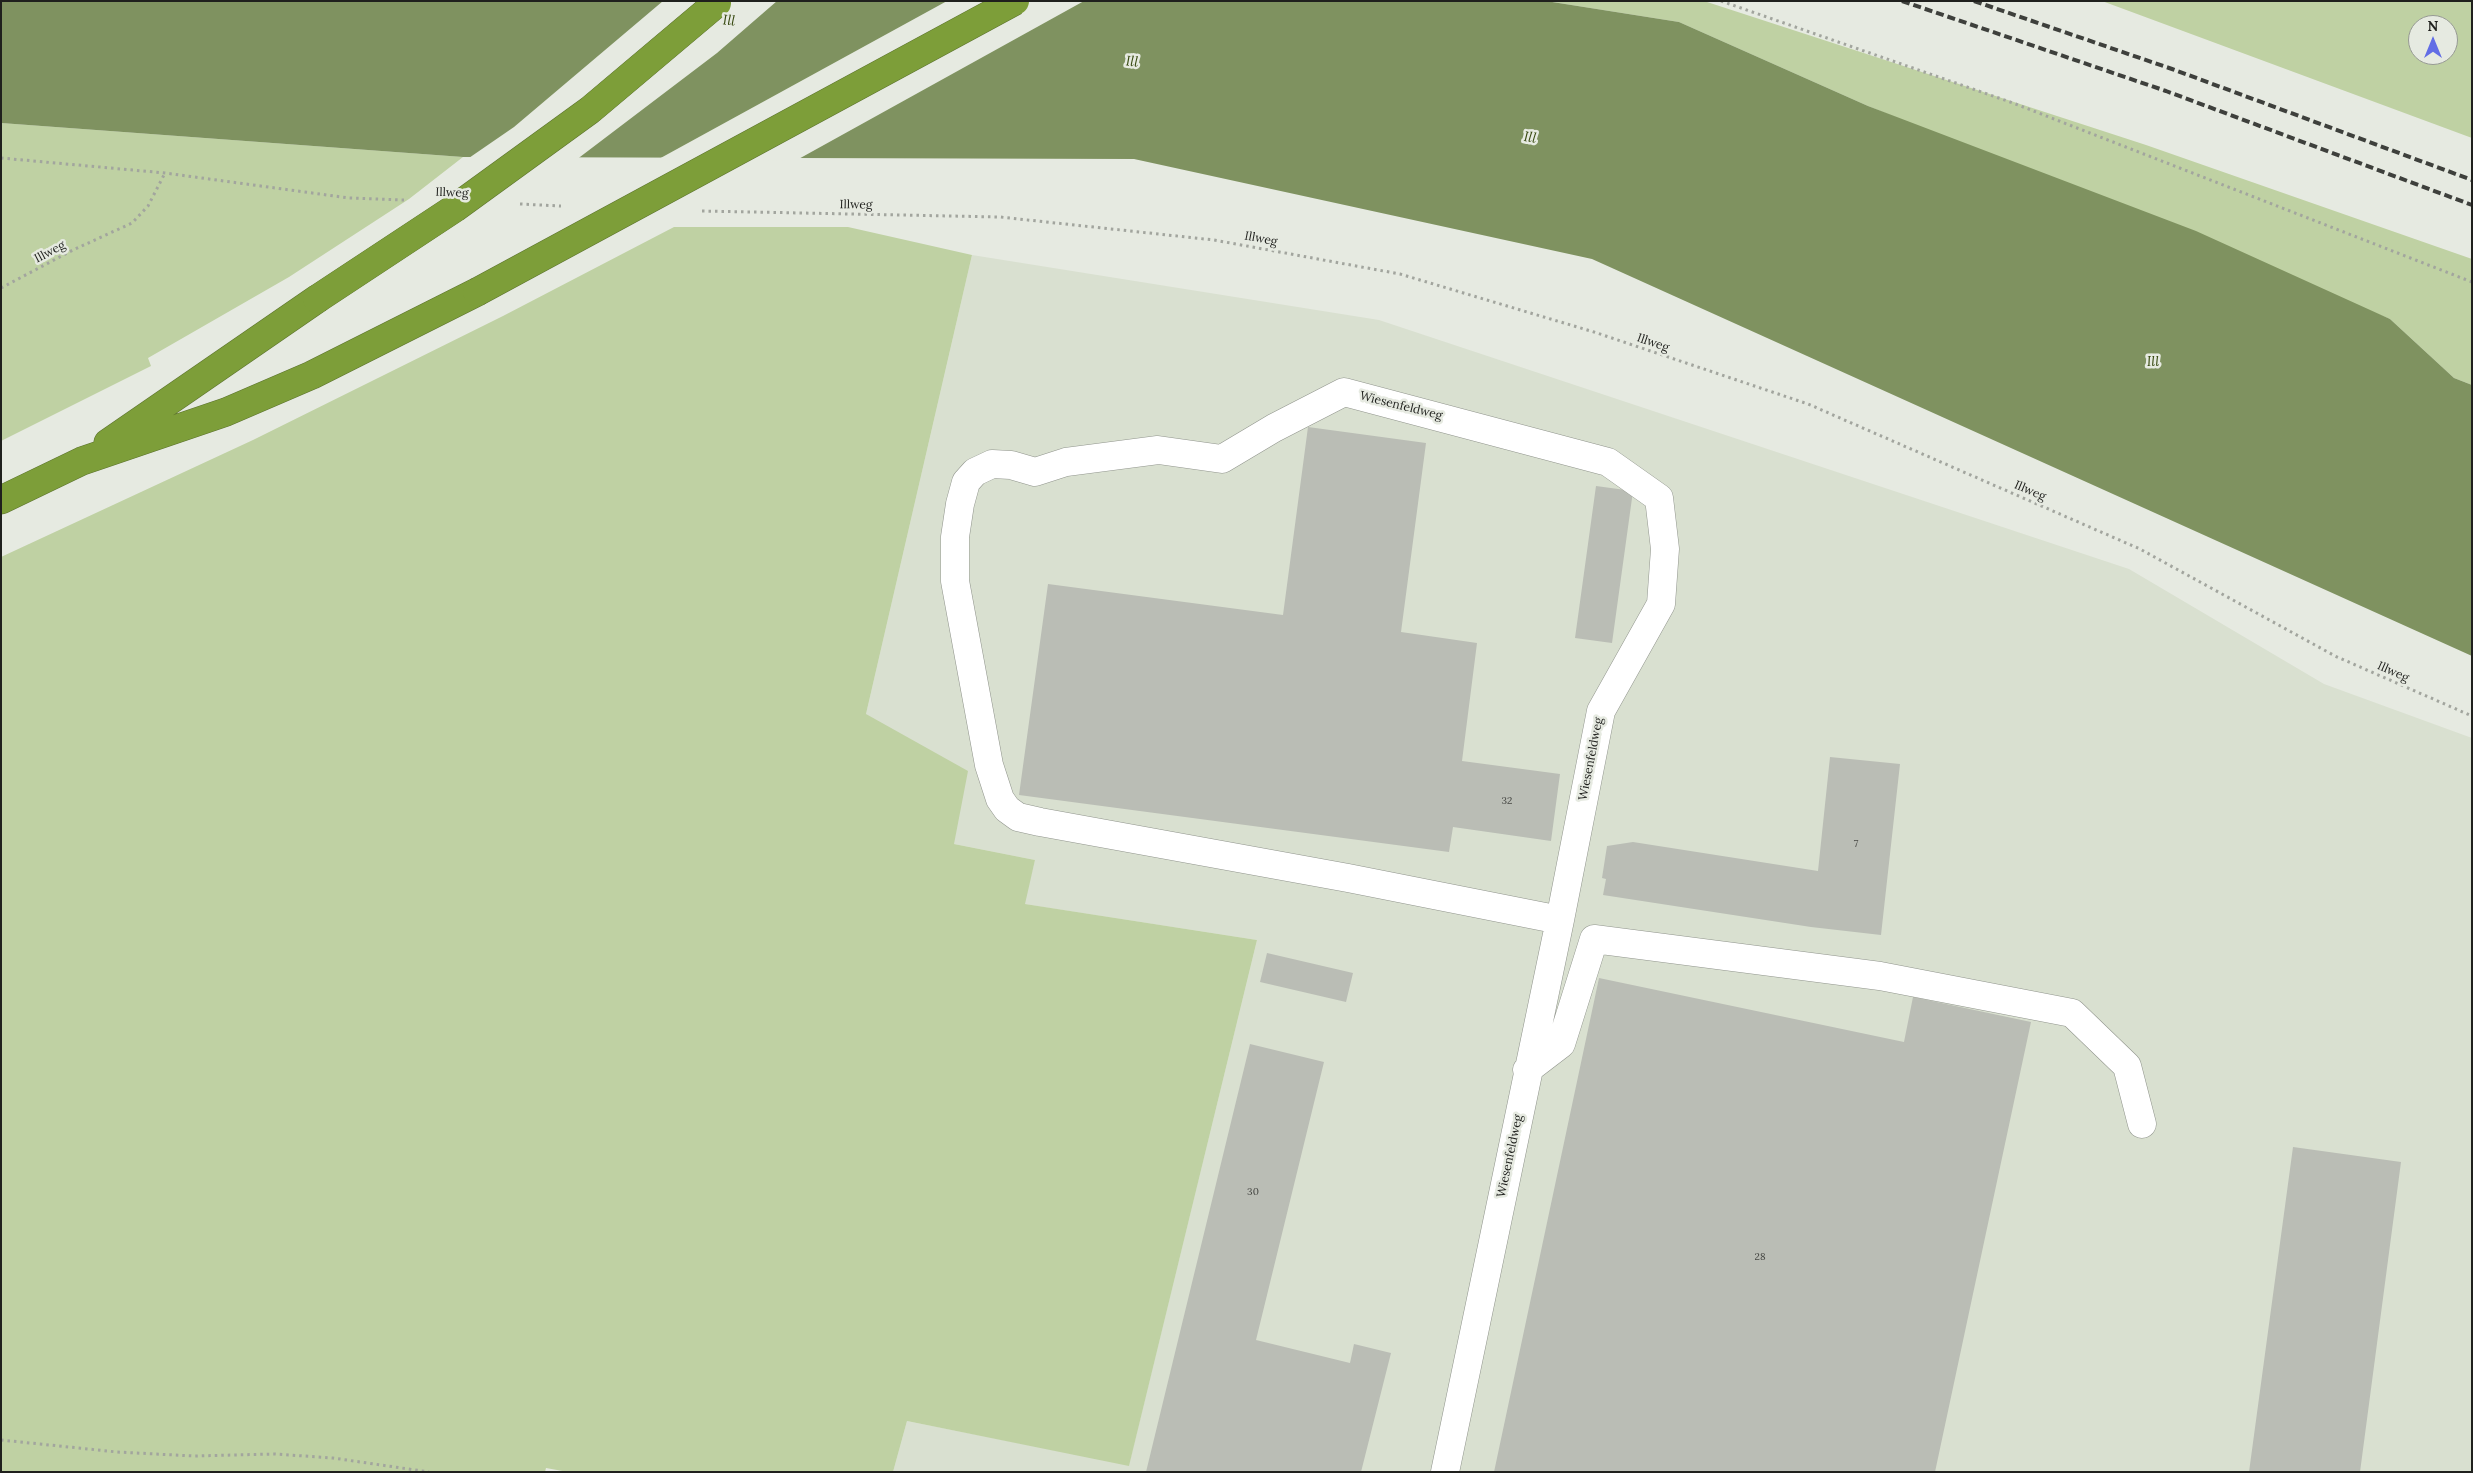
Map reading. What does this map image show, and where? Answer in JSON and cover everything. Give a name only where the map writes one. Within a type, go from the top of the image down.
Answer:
[{"type":"highway","points":[[1,500],[82,461],[226,412],[312,375],[477,292],[1015,1]]},
{"type":"highway","points":[[82,461],[317,299],[456,208],[590,110],[718,2]]},
{"type":"lane","name":"Wiesenfeldweg","points":[[1445,1472],[1527,1070],[1560,920],[1601,711],[1661,604],[1665,549],[1659,498],[1608,462],[1344,392],[1274,428],[1222,459],[1158,450],[1066,462],[1035,472],[1011,465],[992,464],[975,472],[966,482],[960,504],[955,538],[955,581],[989,765],[1000,799],[1018,817],[1348,878],[1560,920]]},
{"type":"lane","points":[[1527,1070],[1562,1044],[1594,939],[1880,976],[2072,1013],[2127,1066],[2142,1124]]},
{"type":"path","points":[[1721,1],[2013,102],[2472,282]]},
{"type":"path","points":[[1,158],[164,173],[349,198],[408,200]]},
{"type":"path","name":"Illweg","points":[[1,288],[73,250],[132,223],[148,206],[164,173]]},
{"type":"path","points":[[517,204],[566,206]]},
{"type":"path","name":"Illweg","points":[[695,210],[1000,218],[1214,240],[1400,274],[1594,332],[1808,404],[2140,549],[2335,656],[2472,716]]},
{"type":"path","points":[[1,1440],[117,1452],[194,1456],[275,1454],[323,1458],[429,1472]]},
{"type":"shaded area","points":[[1546,1],[1704,1],[2146,145],[2472,259],[2472,385],[2454,378],[2390,319],[1868,106],[1679,22]]},
{"type":"shaded area","points":[[2102,1],[2472,1],[2472,138]]},
{"type":"shaded area","points":[[1,123],[463,157],[409,199],[289,277],[148,358],[151,366],[1,441]]},
{"type":"shaded area","points":[[674,227],[848,227],[972,255],[866,714],[968,771],[954,844],[1035,860],[1025,904],[1257,940],[1129,1466],[907,1421],[893,1472],[568,1472],[546,1468],[545,1472],[1,1472],[1,557],[253,440],[503,316]]},
{"type":"shaded area","points":[[972,255],[1379,320],[2129,569],[2324,684],[2472,738],[2472,1472],[893,1472],[907,1421],[1129,1465],[1257,940],[1024,904],[1035,860],[954,844],[866,714]]},
{"type":"water","name":"Ill","points":[[1,1],[1546,1],[1679,22],[1868,106],[2196,231],[2390,319],[2454,378],[2472,385],[2472,656],[1592,259],[1134,159],[463,157],[1,123]]},
{"type":"pier","points":[[663,1],[777,1],[717,53],[576,160],[466,160],[514,127]]},
{"type":"pier","points":[[947,1],[1084,1],[795,161],[657,160]]},
{"type":"building","points":[[1308,427],[1426,443],[1401,632],[1477,643],[1462,761],[1560,774],[1551,841],[1453,827],[1449,852],[1019,795],[1048,584],[1283,615]]},
{"type":"building","points":[[1596,486],[1633,491],[1612,643],[1575,638]]},
{"type":"building","points":[[1830,757],[1900,764],[1881,935],[1811,927],[1603,895],[1606,879],[1602,878],[1607,846],[1633,842],[1818,871]]},
{"type":"building","points":[[1267,953],[1353,973],[1346,1002],[1260,982]]},
{"type":"building","points":[[1599,978],[1904,1042],[1913,997],[2031,1022],[1935,1472],[1494,1472]]},
{"type":"building","points":[[1250,1044],[1324,1062],[1256,1340],[1350,1363],[1354,1344],[1391,1353],[1361,1472],[1146,1472]]},
{"type":"building","points":[[2293,1147],[2401,1162],[2360,1472],[2249,1472]]},
{"type":"railway","points":[[1902,1],[2166,91],[2472,205]]},
{"type":"railway","points":[[1974,1],[2172,69],[2472,180]]}]
